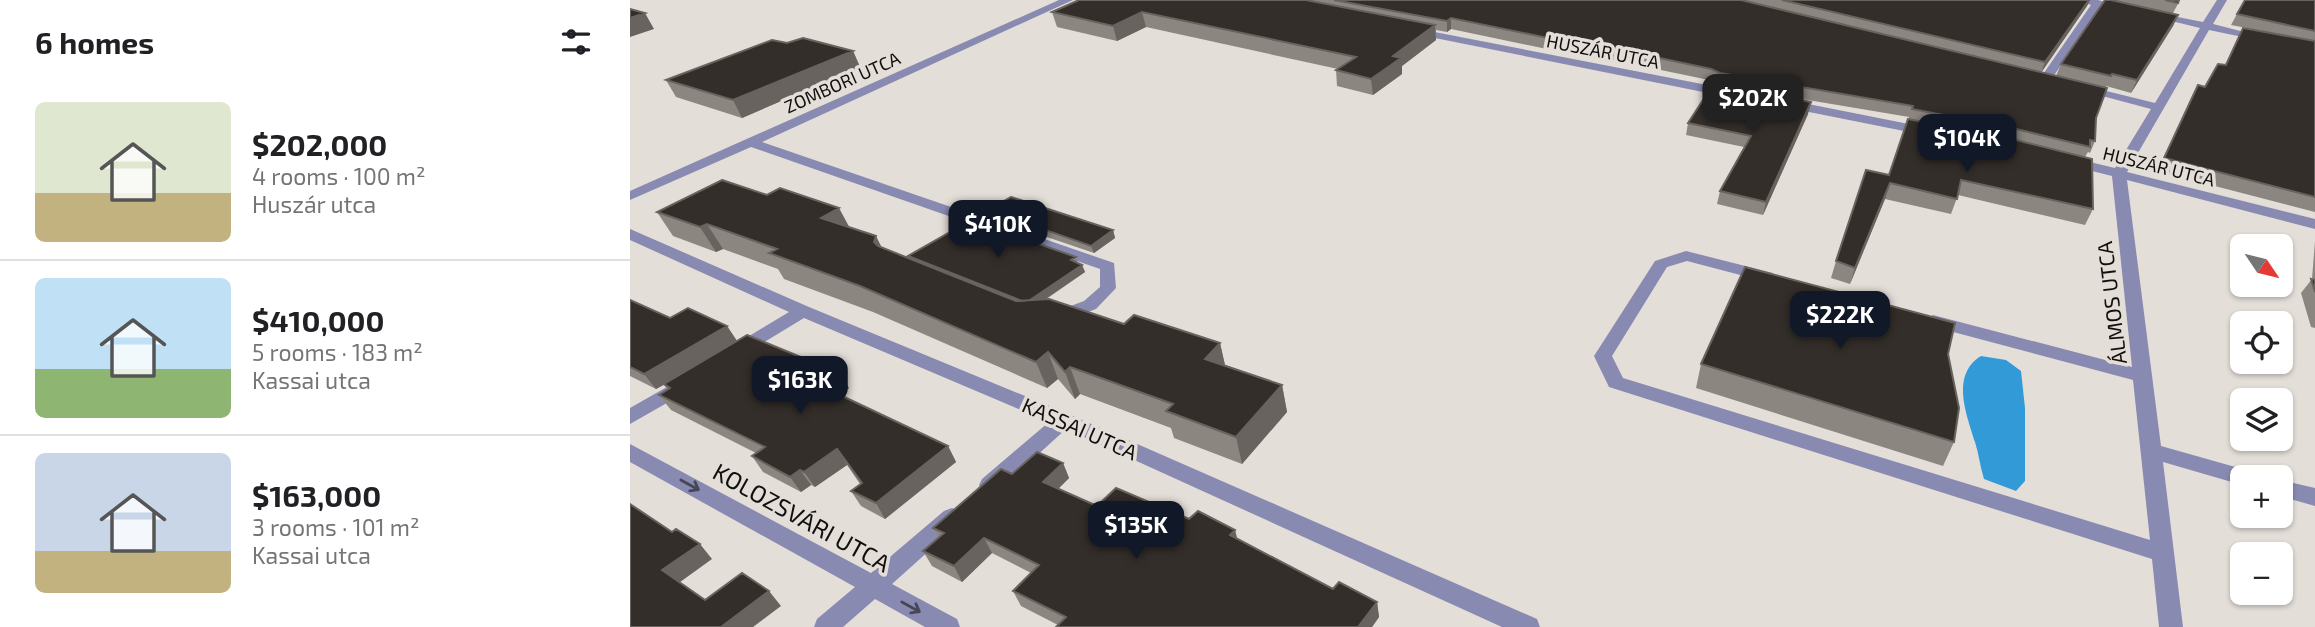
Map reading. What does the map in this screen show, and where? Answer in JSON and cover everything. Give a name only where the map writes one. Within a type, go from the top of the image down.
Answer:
[{"type":"street","name":"ZOMBORI UTCA","points":[[630,196],[1068,0]]},
{"type":"street","points":[[2080,0],[2278,41]]},
{"type":"street","points":[[2119,173],[2221,0]]},
{"type":"street","points":[[2098,4],[2051,81],[2157,107]]},
{"type":"street","name":"HUSZÁR UTCA","points":[[1403,29],[1746,96]]},
{"type":"street","points":[[1774,102],[1938,134]]},
{"type":"street","points":[[750,142],[1108,266],[1108,288],[1090,305],[1059,317],[1037,318]]},
{"type":"street","name":"HUSZÁR UTCA","points":[[2057,158],[2315,223]]},
{"type":"street","name":"ÁLMOS UTCA","points":[[2119,173],[2171,627]]},
{"type":"street","name":"KASSAI UTCA","points":[[630,234],[803,311],[1064,420],[1528,627]]},
{"type":"street","points":[[1780,281],[1686,256],[1661,264],[1604,356],[1616,382],[2162,553]]},
{"type":"street","points":[[722,360],[803,311]]},
{"type":"street","points":[[1914,316],[2143,376]]},
{"type":"street","points":[[630,417],[699,374]]},
{"type":"street","points":[[826,627],[1064,420]]},
{"type":"street","points":[[2151,451],[2230,474]]},
{"type":"street","name":"KOLOZSVÁRI UTCA","points":[[630,452],[948,627]]},
{"type":"street","points":[[2293,491],[2315,497]]},
{"type":"water","points":[[1981,356],[2006,360],[2021,371],[2025,408],[2025,481],[2016,491],[1984,479],[1968,420],[1963,384],[1972,364]]},
{"type":"building","points":[[1079,0],[1306,0],[1435,25],[1393,56],[1401,58],[1371,79],[1336,70],[1356,57],[1142,12],[1113,26],[1052,12]]},
{"type":"building","points":[[1334,0],[1741,0],[2107,88],[2096,118],[2095,141],[2090,140],[2090,147],[2012,128],[1912,109],[1913,106],[1720,73],[1636,53],[1451,18],[1447,21]]},
{"type":"building","points":[[1782,0],[2089,0],[2045,62]]},
{"type":"building","points":[[2105,0],[2178,15],[2137,80],[2061,64]]},
{"type":"building","points":[[2245,0],[2315,0],[2315,31],[2237,14]]},
{"type":"building","points":[[630,9],[645,13],[630,18]]},
{"type":"building","points":[[2243,28],[2315,41],[2315,197],[2164,158],[2198,85],[2205,87],[2218,64],[2226,65]]},
{"type":"building","points":[[803,38],[853,51],[733,100],[666,80],[772,40],[787,43]]},
{"type":"building","points":[[1714,83],[1811,102],[1766,202],[1720,191],[1751,136],[1688,123]]},
{"type":"building","points":[[1908,119],[2012,139],[2092,159],[2093,209],[1961,180],[1957,199],[1890,183],[1855,268],[1836,261],[1866,170],[1889,175]]},
{"type":"building","points":[[722,180],[767,195],[780,188],[839,208],[821,218],[876,236],[874,242],[878,246],[1016,301],[1049,299],[1124,324],[1134,315],[1220,343],[1205,359],[1282,385],[1236,437],[1166,411],[1173,404],[1070,367],[1065,372],[1048,352],[1036,362],[860,286],[769,253],[777,249],[707,224],[700,227],[657,212]]},
{"type":"building","points":[[1011,197],[1113,230],[1091,246],[988,210]]},
{"type":"building","points":[[971,220],[1076,257],[1071,260],[1082,265],[1030,300],[1022,301],[908,256]]},
{"type":"building","points":[[1745,267],[1955,323],[1948,354],[1959,408],[1954,442],[1701,364]]},
{"type":"building","points":[[630,300],[670,318],[688,308],[727,326],[644,374],[630,367]]},
{"type":"building","points":[[747,335],[840,373],[821,386],[948,446],[876,503],[851,491],[862,483],[837,449],[804,472],[800,470],[790,477],[752,456],[765,447],[659,395],[670,388],[664,384]]},
{"type":"building","points":[[1037,452],[1063,463],[1043,482],[1097,506],[1116,488],[1189,519],[1198,511],[1235,530],[1230,535],[1333,589],[1339,582],[1377,602],[1358,627],[1056,627],[1066,617],[1013,591],[1039,565],[984,538],[954,566],[923,551],[944,533],[933,528],[1001,469],[1012,474]]},
{"type":"building","points":[[630,504],[672,532],[676,529],[700,544],[662,570],[705,600],[742,573],[769,591],[721,627],[630,627]]}]
